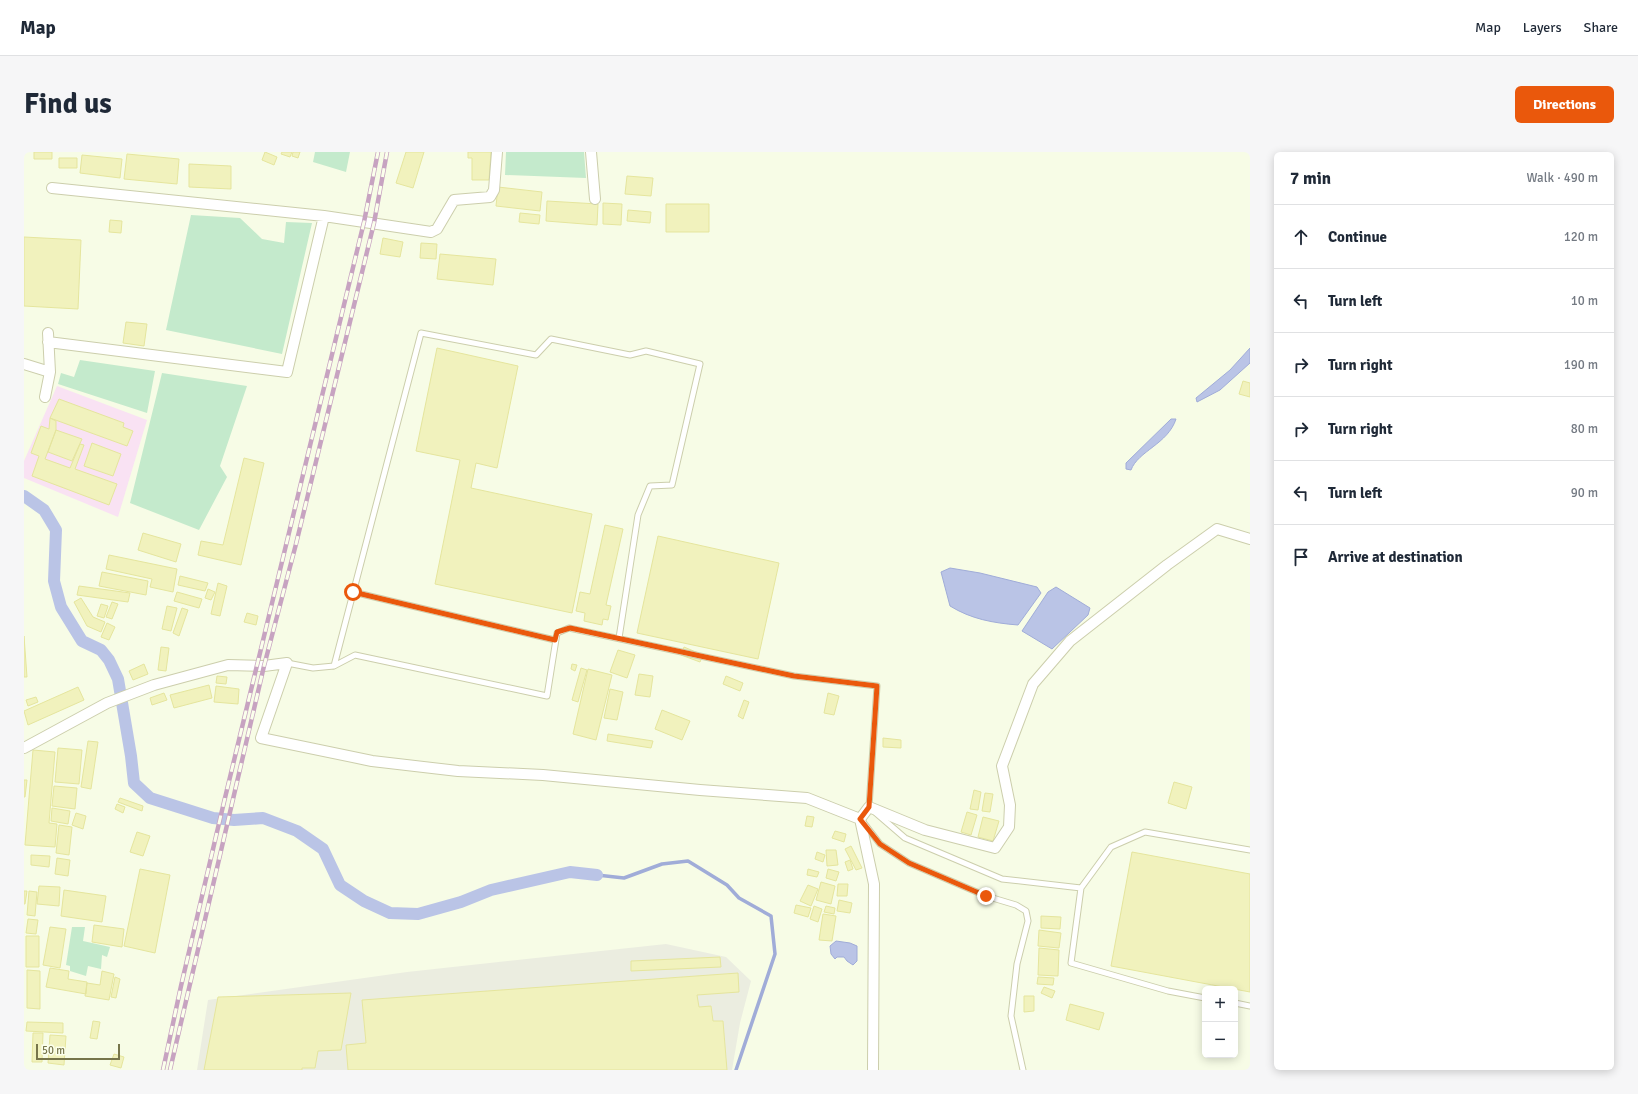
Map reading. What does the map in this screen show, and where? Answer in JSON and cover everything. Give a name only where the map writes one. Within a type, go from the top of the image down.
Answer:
[{"type":"street","points":[[52,188],[324,216],[431,232],[438,229],[454,200],[490,197],[494,190],[497,152]]},
{"type":"street","points":[[591,152],[595,199]]},
{"type":"street","points":[[45,397],[50,372],[48,338],[287,372],[324,216]]},
{"type":"street","points":[[24,364],[50,372]]},
{"type":"street","points":[[873,1070],[874,884],[860,819],[869,807],[926,830],[994,848],[1009,827],[1010,805],[1002,766],[1033,684],[1070,641],[1167,565],[1217,529],[1250,539]]},
{"type":"street","points":[[24,748],[107,703],[154,685],[228,665],[264,666],[287,664],[261,738],[372,761],[458,771],[543,775],[700,790],[807,798],[860,819]]},
{"type":"lane","points":[[334,666],[421,333],[536,355],[551,339],[630,355],[646,351],[700,364],[672,485],[650,486],[638,515],[619,638]]},
{"type":"lane","points":[[353,592],[555,640]]},
{"type":"lane","points":[[287,664],[313,668],[334,666],[355,655],[546,696],[557,632],[570,628],[794,676],[877,686],[869,807],[905,838],[1002,879],[1081,888]]},
{"type":"lane","points":[[860,819],[880,844],[909,863],[937,877],[986,896],[1016,905],[1026,911],[1028,921],[1017,964],[1011,1016],[1023,1070]]},
{"type":"lane","points":[[1202,997],[1168,991],[1071,962],[1081,888],[1111,847],[1144,832],[1250,850]]},
{"type":"lane","points":[[1238,1004],[1250,1006]]},
{"type":"shaded area","points":[[57,386],[147,420],[118,517],[24,478],[24,461]]},
{"type":"shaded area","points":[[666,944],[726,957],[751,981],[740,1023],[732,1070],[197,1070],[208,1000],[407,972]]},
{"type":"green space","points":[[315,152],[350,152],[346,172],[313,162]]},
{"type":"green space","points":[[506,152],[584,152],[586,178],[505,175]]},
{"type":"green space","points":[[191,215],[240,218],[262,239],[284,243],[286,222],[312,223],[282,354],[166,330]]},
{"type":"green space","points":[[80,360],[155,371],[147,413],[58,384],[61,373],[74,377]]},
{"type":"green space","points":[[162,373],[247,386],[220,466],[227,477],[199,530],[130,503]]},
{"type":"green space","points":[[72,927],[85,927],[83,941],[110,947],[107,957],[102,955],[101,969],[88,966],[86,976],[70,971],[70,966],[66,965]]},
{"type":"water","points":[[1250,348],[1250,363],[1220,390],[1197,402],[1196,398],[1230,370]]},
{"type":"water","points":[[1171,419],[1176,419],[1167,435],[1140,458],[1131,470],[1126,469],[1126,463]]},
{"type":"water","points":[[950,568],[980,573],[1037,587],[1041,593],[1018,625],[982,620],[950,606],[941,572]]},
{"type":"water","points":[[1056,587],[1090,608],[1088,615],[1052,649],[1022,631],[1048,592]]},
{"type":"water","points":[[836,941],[850,943],[857,946],[857,961],[853,965],[844,957],[837,957],[835,959],[831,954],[830,946]]},
{"type":"building","points":[[34,152],[52,152],[52,159],[34,159]]},
{"type":"building","points":[[265,152],[277,157],[274,165],[262,160]]},
{"type":"building","points":[[282,152],[292,152],[290,157],[281,154]]},
{"type":"building","points":[[293,152],[300,152],[298,158],[292,156]]},
{"type":"building","points":[[406,152],[424,152],[413,188],[396,183]]},
{"type":"building","points":[[468,152],[491,152],[489,180],[472,180],[472,158],[468,158]]},
{"type":"building","points":[[127,154],[179,159],[177,184],[124,179]]},
{"type":"building","points":[[82,155],[122,159],[120,178],[80,173]]},
{"type":"building","points":[[59,158],[77,158],[77,168],[59,168]]},
{"type":"building","points":[[189,164],[231,166],[231,189],[189,187]]},
{"type":"building","points":[[627,176],[653,178],[651,196],[625,194]]},
{"type":"building","points":[[498,187],[542,192],[540,211],[496,206]]},
{"type":"building","points":[[547,201],[598,204],[597,225],[546,221]]},
{"type":"building","points":[[603,203],[622,204],[621,225],[603,224]]},
{"type":"building","points":[[666,204],[709,204],[709,232],[666,232]]},
{"type":"building","points":[[628,210],[651,212],[650,223],[627,221]]},
{"type":"building","points":[[520,213],[540,215],[539,224],[519,222]]},
{"type":"building","points":[[110,220],[122,221],[121,233],[109,232]]},
{"type":"building","points":[[24,237],[81,240],[78,309],[24,306]]},
{"type":"building","points":[[383,238],[403,242],[400,257],[380,254]]},
{"type":"building","points":[[421,243],[437,244],[436,259],[420,258]]},
{"type":"building","points":[[440,254],[496,259],[493,285],[437,279]]},
{"type":"building","points":[[126,322],[147,324],[144,346],[123,343]]},
{"type":"building","points":[[437,348],[518,366],[497,468],[476,463],[471,488],[592,514],[572,613],[435,584],[460,460],[416,451]]},
{"type":"building","points":[[1243,381],[1250,383],[1250,397],[1239,394]]},
{"type":"building","points":[[59,399],[124,423],[123,427],[133,431],[127,446],[50,418]]},
{"type":"building","points":[[50,418],[56,421],[56,430],[45,459],[70,468],[80,444],[84,445],[75,469],[117,484],[109,505],[32,476],[39,456],[31,453],[41,426],[49,429]]},
{"type":"building","points":[[56,430],[82,439],[72,461],[48,452]]},
{"type":"building","points":[[92,443],[121,454],[113,476],[84,466]]},
{"type":"building","points":[[244,458],[264,463],[241,565],[198,555],[201,541],[223,545]]},
{"type":"building","points":[[605,525],[623,529],[606,605],[611,606],[608,620],[603,619],[602,625],[584,621],[585,613],[576,611],[580,592],[590,594]]},
{"type":"building","points":[[143,533],[181,544],[176,562],[138,550]]},
{"type":"building","points":[[658,536],[779,563],[758,659],[637,633]]},
{"type":"building","points":[[109,555],[177,569],[173,592],[150,587],[152,579],[106,569]]},
{"type":"building","points":[[102,572],[148,581],[146,595],[99,586]]},
{"type":"building","points":[[180,576],[208,583],[205,591],[178,585]]},
{"type":"building","points":[[218,583],[227,586],[220,616],[211,614]]},
{"type":"building","points":[[79,586],[130,593],[128,602],[77,595]]},
{"type":"building","points":[[208,589],[215,592],[211,600],[205,598]]},
{"type":"building","points":[[177,592],[202,599],[199,608],[174,601]]},
{"type":"building","points":[[81,598],[93,617],[105,622],[101,632],[87,626],[74,602]]},
{"type":"building","points":[[112,602],[118,604],[112,619],[106,617]]},
{"type":"building","points":[[101,604],[108,606],[104,618],[97,616]]},
{"type":"building","points":[[167,606],[177,608],[171,631],[162,629]]},
{"type":"building","points":[[182,608],[188,610],[179,636],[173,633]]},
{"type":"building","points":[[247,613],[258,616],[256,625],[244,622]]},
{"type":"building","points":[[107,623],[115,627],[109,640],[101,637]]},
{"type":"building","points":[[24,636],[27,677],[24,677]]},
{"type":"building","points":[[161,647],[169,648],[166,671],[158,670]]},
{"type":"building","points":[[684,647],[703,655],[700,662],[681,655]]},
{"type":"building","points":[[618,650],[635,655],[627,678],[610,672]]},
{"type":"building","points":[[144,664],[148,674],[133,680],[129,671]]},
{"type":"building","points":[[572,664],[577,665],[575,671],[571,669]]},
{"type":"building","points":[[581,668],[587,670],[578,702],[572,700]]},
{"type":"building","points":[[588,669],[612,675],[596,740],[573,734]]},
{"type":"building","points":[[639,674],[653,676],[650,697],[635,695]]},
{"type":"building","points":[[217,676],[227,677],[226,684],[216,683]]},
{"type":"building","points":[[726,676],[743,683],[740,691],[723,684]]},
{"type":"building","points":[[209,685],[212,698],[174,708],[170,695]]},
{"type":"building","points":[[216,686],[239,689],[238,704],[214,702]]},
{"type":"building","points":[[78,687],[84,700],[28,725],[24,711]]},
{"type":"building","points":[[610,689],[623,692],[617,720],[604,718]]},
{"type":"building","points":[[164,693],[167,700],[152,705],[150,698]]},
{"type":"building","points":[[828,693],[839,696],[834,715],[824,713]]},
{"type":"building","points":[[36,697],[38,702],[28,706],[26,700]]},
{"type":"building","points":[[744,700],[749,702],[743,719],[738,716]]},
{"type":"building","points":[[662,710],[690,721],[682,740],[655,729]]},
{"type":"building","points":[[608,734],[653,741],[651,748],[607,741]]},
{"type":"building","points":[[883,738],[901,740],[901,748],[883,747]]},
{"type":"building","points":[[88,741],[98,742],[91,789],[81,787]]},
{"type":"building","points":[[58,748],[82,750],[79,784],[55,782]]},
{"type":"building","points":[[33,750],[55,752],[49,823],[57,824],[55,847],[25,845]]},
{"type":"building","points":[[24,780],[27,780],[25,797],[24,797]]},
{"type":"building","points":[[1174,782],[1192,787],[1186,809],[1168,803]]},
{"type":"building","points":[[54,786],[77,788],[75,809],[52,806]]},
{"type":"building","points":[[974,790],[981,792],[978,810],[970,809]]},
{"type":"building","points":[[985,793],[993,794],[990,812],[982,811]]},
{"type":"building","points":[[120,798],[143,806],[142,811],[118,802]]},
{"type":"building","points":[[117,804],[125,807],[123,813],[115,809]]},
{"type":"building","points":[[52,808],[70,811],[68,824],[51,821]]},
{"type":"building","points":[[967,812],[977,815],[971,835],[961,832]]},
{"type":"building","points":[[76,813],[86,816],[83,829],[72,825]]},
{"type":"building","points":[[807,816],[814,817],[812,827],[805,826]]},
{"type":"building","points":[[983,817],[999,821],[993,841],[978,837]]},
{"type":"building","points":[[59,825],[72,827],[69,855],[56,853]]},
{"type":"building","points":[[835,831],[846,834],[844,842],[832,838]]},
{"type":"building","points":[[137,832],[150,836],[143,856],[130,852]]},
{"type":"building","points":[[851,846],[862,868],[856,870],[845,849]]},
{"type":"building","points":[[826,850],[836,850],[838,865],[827,866]]},
{"type":"building","points":[[817,852],[825,855],[823,862],[815,859]]},
{"type":"building","points":[[1132,852],[1250,874],[1250,992],[1238,990],[1238,986],[1218,986],[1111,966]]},
{"type":"building","points":[[31,855],[50,856],[49,867],[31,865]]},
{"type":"building","points":[[57,858],[70,860],[68,876],[55,874]]},
{"type":"building","points":[[850,860],[853,869],[848,871],[845,862]]},
{"type":"building","points":[[140,869],[170,875],[155,953],[124,946]]},
{"type":"building","points":[[808,869],[819,872],[817,877],[807,875]]},
{"type":"building","points":[[828,869],[839,872],[836,881],[826,878]]},
{"type":"building","points":[[821,882],[835,886],[831,904],[816,900]]},
{"type":"building","points":[[838,884],[848,884],[847,896],[837,896]]},
{"type":"building","points":[[808,885],[818,889],[811,906],[800,901]]},
{"type":"building","points":[[39,886],[60,887],[59,906],[37,904]]},
{"type":"building","points":[[64,890],[106,896],[102,922],[61,916]]},
{"type":"building","points":[[24,891],[27,891],[25,904],[24,904]]},
{"type":"building","points":[[29,891],[37,892],[35,916],[27,915]]},
{"type":"building","points":[[839,900],[852,903],[850,913],[837,911]]},
{"type":"building","points":[[796,905],[811,908],[808,917],[794,913]]},
{"type":"building","points":[[814,906],[822,909],[818,922],[810,919]]},
{"type":"building","points":[[826,906],[835,908],[834,914],[824,912]]},
{"type":"building","points":[[823,914],[836,916],[832,941],[819,940]]},
{"type":"building","points":[[1041,916],[1061,917],[1060,929],[1041,928]]},
{"type":"building","points":[[28,919],[38,920],[36,934],[26,933]]},
{"type":"building","points":[[94,925],[124,929],[122,947],[92,942]]},
{"type":"building","points":[[50,927],[66,929],[60,968],[43,965]]},
{"type":"building","points":[[1039,930],[1061,933],[1059,948],[1038,946]]},
{"type":"building","points":[[26,936],[39,936],[39,967],[26,967]]},
{"type":"building","points":[[1039,948],[1059,950],[1058,976],[1038,975]]},
{"type":"building","points":[[720,957],[721,967],[631,971],[631,961]]},
{"type":"building","points":[[50,968],[69,971],[68,979],[87,982],[86,994],[46,987]]},
{"type":"building","points":[[27,970],[40,971],[40,1009],[27,1008]]},
{"type":"building","points":[[102,971],[114,974],[109,1000],[85,996],[87,983],[100,985]]},
{"type":"building","points":[[738,973],[739,992],[697,995],[699,1007],[711,1006],[713,1021],[723,1021],[727,1070],[348,1070],[346,1045],[366,1043],[362,1000]]},
{"type":"building","points":[[115,977],[120,979],[116,998],[111,997]]},
{"type":"building","points":[[1038,977],[1054,978],[1053,985],[1037,984]]},
{"type":"building","points":[[1044,987],[1055,991],[1052,998],[1041,993]]},
{"type":"building","points":[[351,993],[341,1050],[318,1051],[315,1068],[302,1068],[302,1070],[204,1070],[218,997]]},
{"type":"building","points":[[1024,996],[1034,996],[1034,1011],[1024,1012]]},
{"type":"building","points":[[1070,1004],[1104,1013],[1099,1030],[1066,1020]]},
{"type":"building","points":[[93,1021],[100,1022],[97,1039],[90,1038]]},
{"type":"building","points":[[27,1022],[63,1023],[63,1033],[26,1031]]},
{"type":"building","points":[[33,1033],[43,1033],[42,1062],[32,1062]]},
{"type":"building","points":[[50,1035],[66,1036],[64,1065],[48,1063]]},
{"type":"building","points":[[114,1054],[124,1057],[121,1068],[110,1065]]},
{"type":"waterway","points":[[24,496],[44,510],[56,530],[54,581],[61,607],[82,641],[101,650],[109,660],[118,679],[134,783],[150,798],[213,818],[234,820],[263,818],[297,831],[323,849],[340,885],[364,901],[390,913],[418,914],[461,902],[491,890],[570,872],[597,875]]},
{"type":"waterway","points":[[597,875],[624,878],[662,864],[688,861],[727,885],[739,898],[771,916],[775,954],[736,1070]]},
{"type":"railway","points":[[163,1070],[224,802],[364,222],[378,152]]},
{"type":"railway","points":[[170,1070],[264,666],[296,544],[374,223],[387,152]]},
{"type":"route","points":[[353,592],[394,603],[555,640],[557,632],[570,628],[794,676],[877,686],[869,807],[860,819],[880,844],[909,863],[937,877],[986,896]]}]
